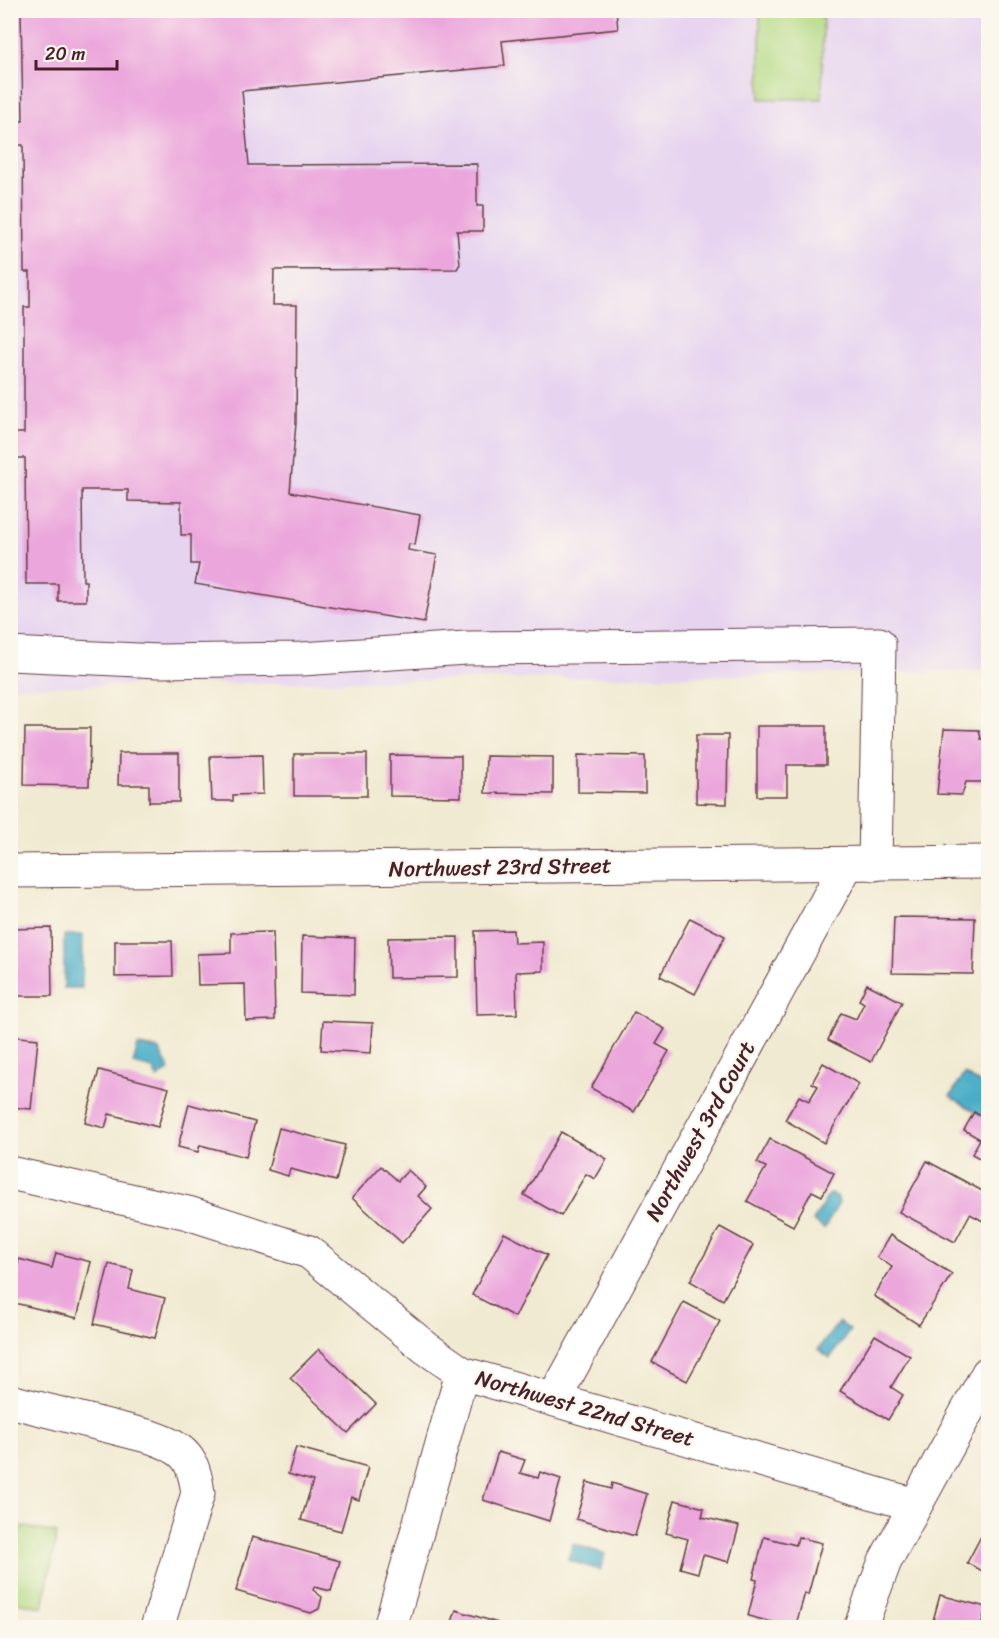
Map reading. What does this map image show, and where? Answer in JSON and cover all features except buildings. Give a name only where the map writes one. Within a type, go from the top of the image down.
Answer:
[{"type":"street","points":[[10,654],[159,661],[302,659],[466,648],[879,644],[861,864]]},
{"type":"street","name":"Northwest 23rd Street","points":[[10,872],[988,862]]},
{"type":"street","name":"Northwest 3rd Court","points":[[554,1399],[861,864]]},
{"type":"street","name":"Northwest 22nd Street","points":[[10,1173],[188,1213],[309,1252],[426,1348],[462,1373],[508,1389],[554,1399],[915,1505]]},
{"type":"street","points":[[390,1628],[462,1373]]},
{"type":"street","points":[[860,1628],[885,1561],[988,1373]]},
{"type":"street","points":[[10,1401],[151,1437],[172,1444],[185,1453],[195,1470],[198,1493],[157,1628]]},
{"type":"shaded area","points":[[10,11],[988,11],[988,671],[11,687]]},
{"type":"green space","points":[[760,11],[823,11],[822,99],[760,99]]},
{"type":"green space","points":[[20,1526],[57,1533],[43,1607],[11,1601],[11,1577]]},
{"type":"water","points":[[64,935],[83,935],[82,988],[64,988]]},
{"type":"water","points":[[138,1046],[158,1049],[170,1070],[157,1078],[153,1069],[133,1064]]},
{"type":"water","points":[[964,1074],[988,1088],[988,1105],[982,1116],[950,1096]]},
{"type":"water","points":[[829,1194],[837,1196],[839,1203],[824,1229],[813,1221]]},
{"type":"water","points":[[839,1322],[850,1330],[830,1358],[818,1349]]},
{"type":"water","points":[[573,1544],[605,1554],[600,1570],[568,1560]]}]
